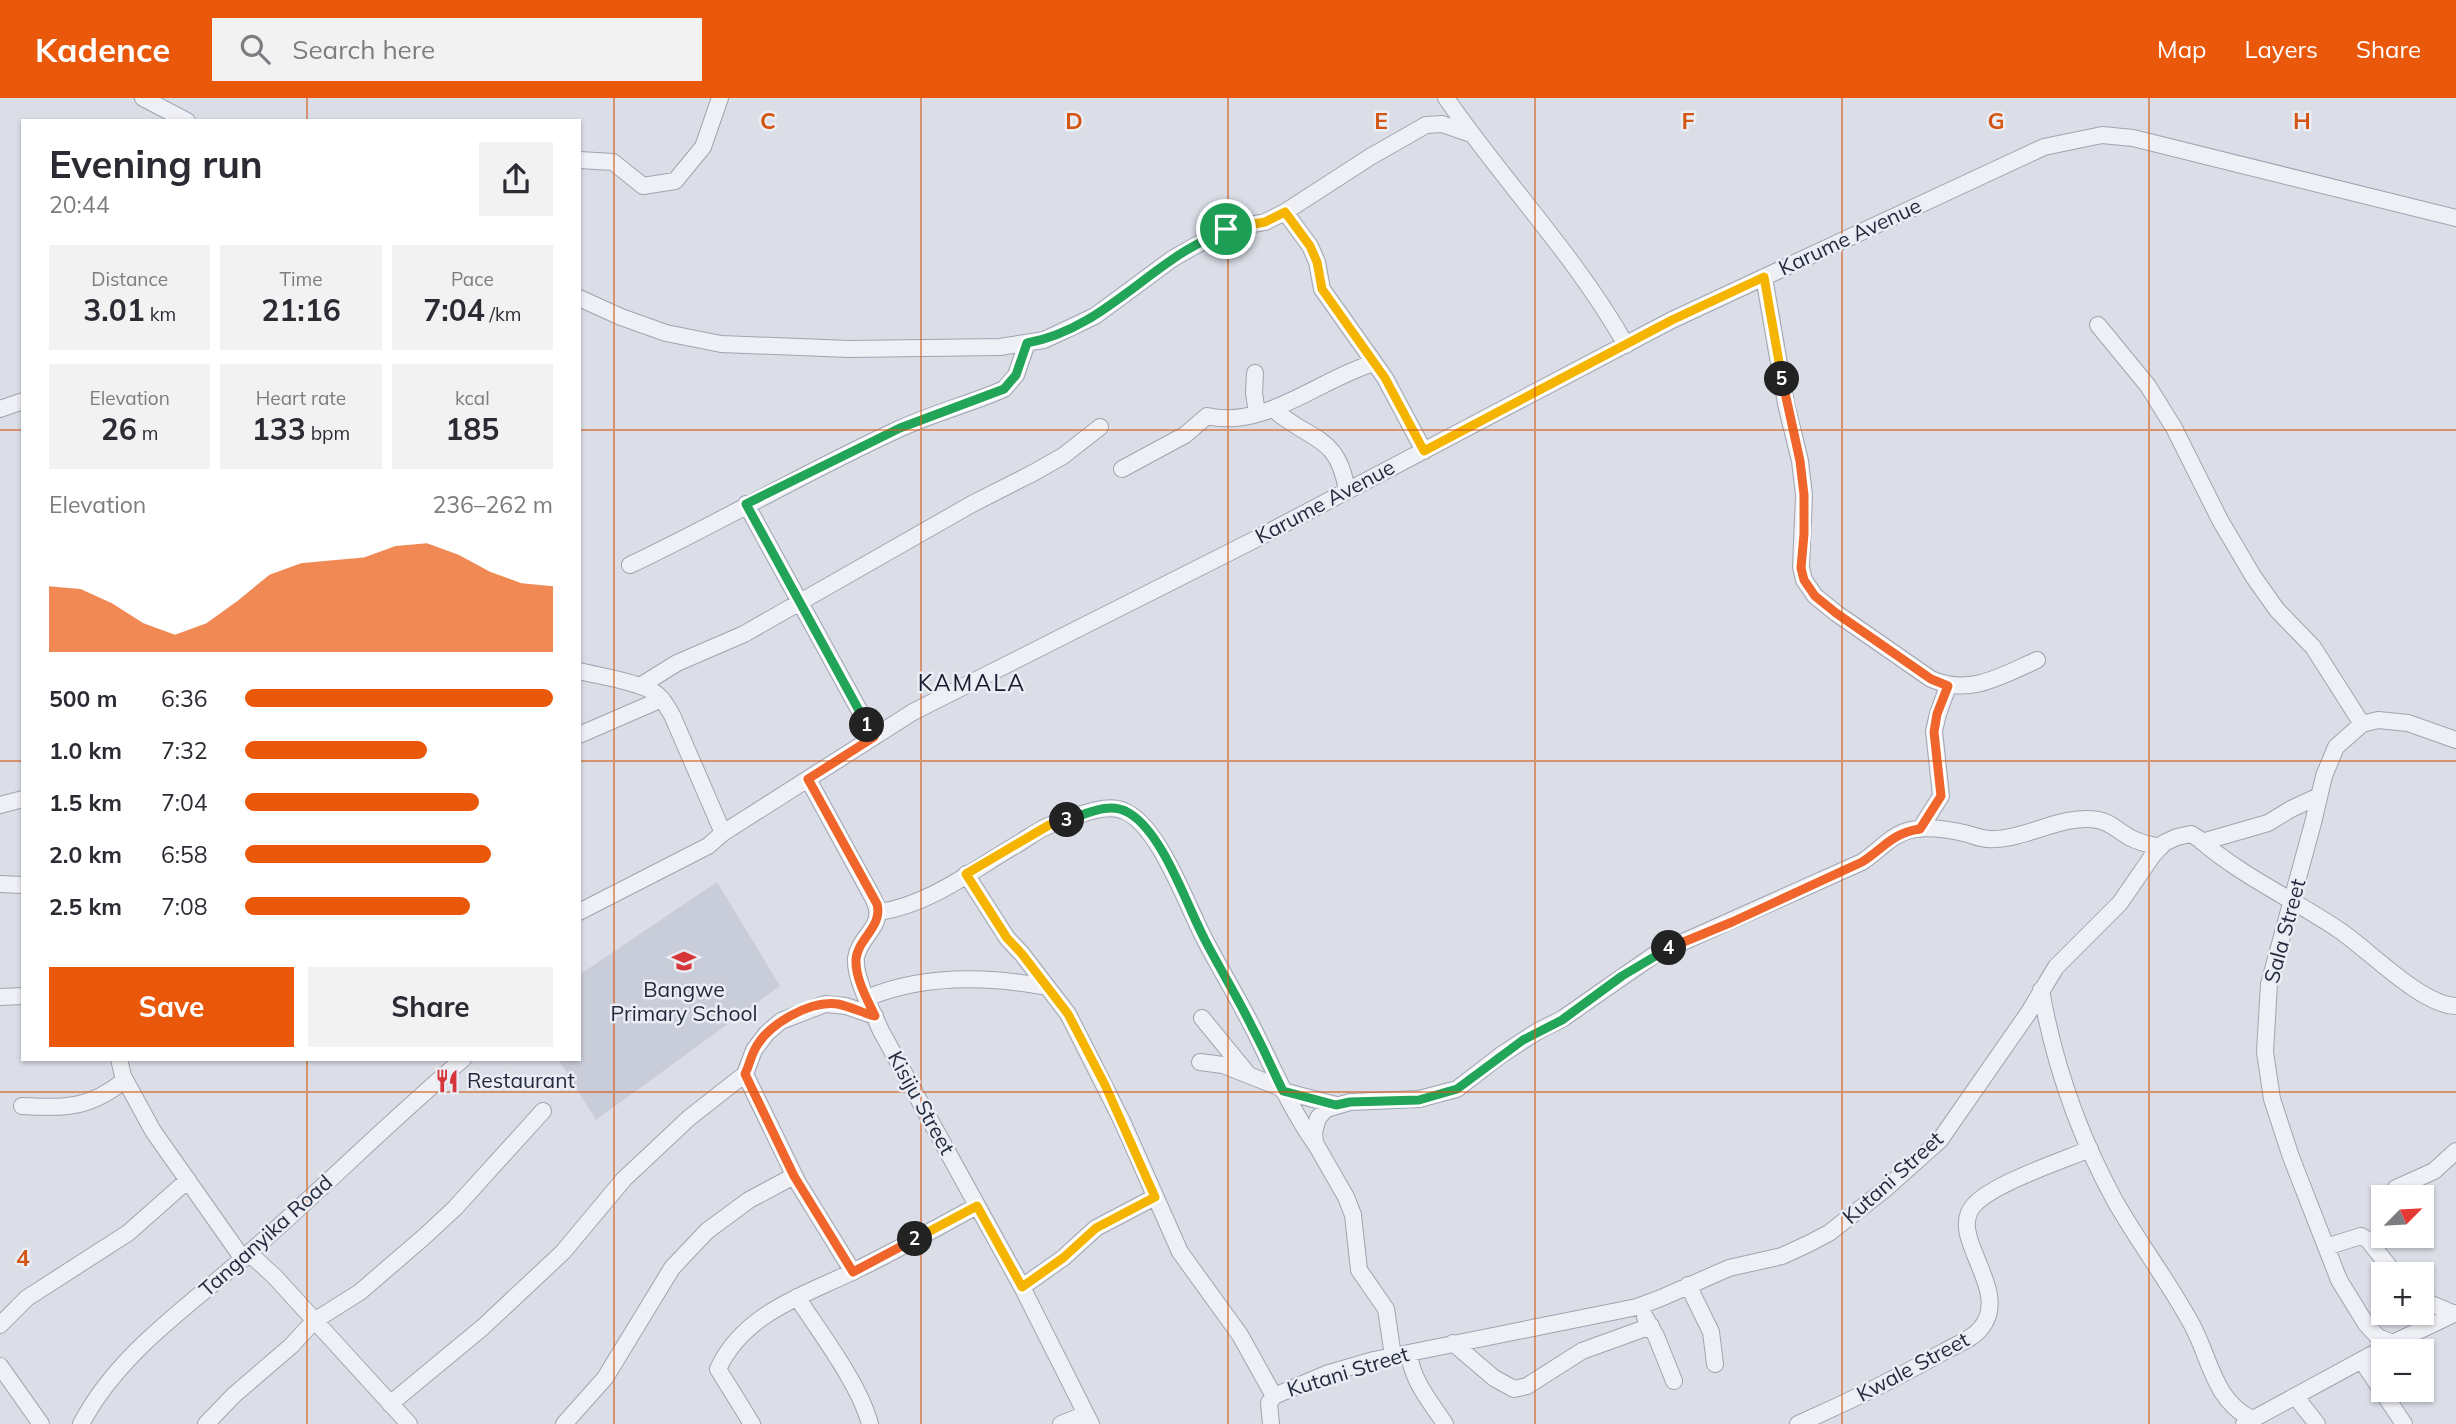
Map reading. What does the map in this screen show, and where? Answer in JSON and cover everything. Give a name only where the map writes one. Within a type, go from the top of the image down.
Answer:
[{"type":"street","points":[[144,98],[183,119]]},
{"type":"street","points":[[581,160],[613,162],[643,186],[675,181],[703,147],[720,98]]},
{"type":"street","points":[[1446,98],[1471,134],[1557,241],[1626,345]]},
{"type":"street","points":[[581,299],[666,333],[721,344],[849,349],[1000,347],[1044,340],[1095,316],[1172,259],[1226,229],[1265,222],[1285,212],[1370,157],[1426,125],[1442,124],[1471,134]]},
{"type":"street","name":"Karume Avenue","points":[[581,911],[708,846],[723,833],[913,712],[1347,491],[1626,345],[1764,277],[2044,147],[2102,135],[2133,138],[2456,218]]},
{"type":"street","points":[[1285,212],[1310,246],[1317,262],[1322,289],[1385,378],[1424,451]]},
{"type":"street","points":[[1764,277],[1786,404],[1800,461],[1804,495],[1801,568],[1804,580],[1815,596],[1931,679],[1948,686],[1982,683],[2037,660]]},
{"type":"street","points":[[2098,325],[2148,386],[2174,428],[2209,499],[2253,576],[2277,610],[2313,647],[2362,724],[2389,719],[2456,740]]},
{"type":"street","points":[[630,565],[900,428],[1004,389],[1016,375],[1027,343]]},
{"type":"street","points":[[1122,469],[1185,436],[1207,416],[1220,419],[1265,411],[1291,402],[1341,374],[1374,363]]},
{"type":"street","points":[[1255,373],[1254,393],[1265,411],[1328,444],[1343,470],[1347,491]]},
{"type":"street","points":[[0,409],[21,402]]},
{"type":"street","points":[[640,686],[677,663],[744,634],[982,499],[1033,473],[1063,456],[1100,427]]},
{"type":"street","points":[[746,504],[874,737]]},
{"type":"street","points":[[581,671],[652,690],[662,699],[672,715],[723,833]]},
{"type":"street","points":[[1920,829],[1941,796],[1934,732],[1937,714],[1948,686]]},
{"type":"street","points":[[581,734],[662,699]]},
{"type":"street","name":"Sala Street","points":[[2362,724],[2336,747],[2324,776],[2269,984],[2265,1052],[2272,1099],[2291,1157],[2339,1280],[2366,1324],[2383,1339]]},
{"type":"street","points":[[808,779],[879,912],[924,899],[1049,825],[1099,808],[1127,811],[1140,821],[1162,853],[1252,1026],[1282,1090],[1346,1197],[1353,1215],[1359,1270],[1386,1309],[1392,1356]]},
{"type":"street","points":[[2202,842],[2268,823],[2319,796]]},
{"type":"street","points":[[0,804],[21,799]]},
{"type":"street","points":[[1318,1148],[1314,1132],[1318,1118],[1326,1109],[1350,1102],[1419,1100],[1457,1089],[1501,1055],[1572,1013],[1654,956],[1862,862],[1890,839],[1920,829],[1998,839],[2056,824],[2098,820],[2133,839],[2161,847],[2177,836],[2191,834],[2259,883],[2358,943],[2421,993],[2456,1006]]},
{"type":"street","name":"Kutani Street","points":[[1271,1424],[1269,1403],[1274,1396],[1325,1374],[1392,1356],[1637,1307],[1729,1268],[1782,1256],[1829,1233],[1884,1190],[1940,1140],[2067,954],[2120,903],[2161,847]]},
{"type":"street","points":[[966,874],[1007,938],[1068,1014],[1122,1121],[1180,1252],[1240,1335],[1274,1396]]},
{"type":"street","points":[[0,884],[21,885]]},
{"type":"street","name":"Kisiju Street","points":[[879,912],[857,956],[858,973],[867,998],[1022,1287],[1089,1419]]},
{"type":"street","points":[[867,998],[903,985],[938,980],[1000,980],[1047,987]]},
{"type":"street","points":[[2041,990],[2052,1045],[2090,1149],[2116,1201],[2191,1323],[2222,1393],[2237,1412],[2248,1422],[2371,1356]]},
{"type":"street","points":[[0,997],[21,996]]},
{"type":"street","points":[[390,1404],[483,1327],[563,1252],[624,1179],[690,1118],[745,1074],[754,1050],[781,1020],[825,1004],[835,1004],[875,1016]]},
{"type":"street","points":[[1202,1018],[1247,1073]]},
{"type":"street","points":[[120,1061],[125,1080],[153,1132],[246,1256],[314,1321],[409,1424]]},
{"type":"street","name":"Tanganyika Road","points":[[81,1424],[98,1393],[128,1358],[246,1256],[461,1061]]},
{"type":"street","points":[[1200,1062],[1223,1065],[1282,1090],[1336,1105]]},
{"type":"street","points":[[745,1074],[794,1176],[853,1272]]},
{"type":"street","points":[[22,1106],[68,1108],[109,1093],[125,1080]]},
{"type":"street","points":[[206,1424],[234,1395],[291,1346],[314,1321],[360,1292],[425,1236],[455,1208],[543,1111]]},
{"type":"street","name":"Kwale Street","points":[[1798,1424],[1850,1401],[1927,1361],[1983,1327],[1989,1302],[1987,1287],[1966,1226],[1973,1205],[1985,1195],[2090,1149]]},
{"type":"street","points":[[2403,1185],[2434,1171],[2456,1151]]},
{"type":"street","points":[[564,1424],[605,1378],[673,1268],[699,1239],[729,1213],[794,1176]]},
{"type":"street","points":[[0,1325],[27,1298],[128,1233],[188,1180]]},
{"type":"street","points":[[1022,1287],[1063,1258],[1096,1228],[1155,1197]]},
{"type":"street","points":[[752,1424],[718,1369],[734,1342],[780,1305],[853,1272],[977,1206]]},
{"type":"street","points":[[2326,1247],[2361,1236],[2368,1240],[2385,1262]]},
{"type":"street","points":[[1688,1285],[1711,1332],[1715,1364]]},
{"type":"street","points":[[797,1297],[847,1376],[870,1424]]},
{"type":"street","points":[[2434,1305],[2455,1313]]},
{"type":"street","points":[[1637,1307],[1651,1326],[1674,1381]]},
{"type":"street","points":[[2400,1339],[2455,1313]]},
{"type":"street","points":[[1453,1343],[1494,1378],[1514,1389],[1527,1385],[1582,1352],[1651,1326]]},
{"type":"street","points":[[1409,1353],[1416,1380],[1445,1424]]},
{"type":"street","points":[[2362,1361],[2404,1424]]},
{"type":"street","points":[[0,1366],[41,1424]]},
{"type":"street","points":[[2295,1396],[2317,1424]]},
{"type":"street","points":[[1061,1424],[1089,1419]]},
{"type":"shaded area","points":[[717,882],[780,986],[596,1120],[559,1061],[581,1061],[581,974]]},
{"type":"place","name":"Bangwe Primary School","points":[[684,961]]},
{"type":"place","name":"Restaurant","points":[[447,1081]]},
{"type":"district","name":"KAMALA","points":[[972,683]]},
{"type":"route","points":[[1285,212],[1310,246],[1317,262],[1322,289],[1385,378],[1424,451],[1672,320],[1764,277],[1786,404],[1800,461],[1804,495],[1801,568],[1804,580],[1809,590],[1836,613],[1931,679],[1948,686],[1937,714],[1934,732],[1942,787],[1938,805],[1920,829],[1890,839],[1862,862],[1654,956],[1562,1020],[1538,1031],[1501,1055],[1457,1089],[1419,1100],[1350,1102],[1336,1105],[1297,1097],[1283,1091],[1162,853],[1140,821],[1127,811],[1099,808],[1082,816],[1049,825],[966,874],[1007,938],[1068,1014],[1105,1085],[1155,1197],[1096,1228],[1063,1258],[1022,1287],[977,1206],[853,1272],[794,1176],[745,1074],[754,1050],[781,1020],[825,1004],[846,1006],[875,1016],[865,995],[856,961],[860,948],[877,920],[877,904],[808,779],[874,737],[746,504],[900,428],[1004,389],[1016,375],[1027,343],[1044,340],[1095,316],[1172,259],[1226,229],[1265,222],[1285,212]]}]
